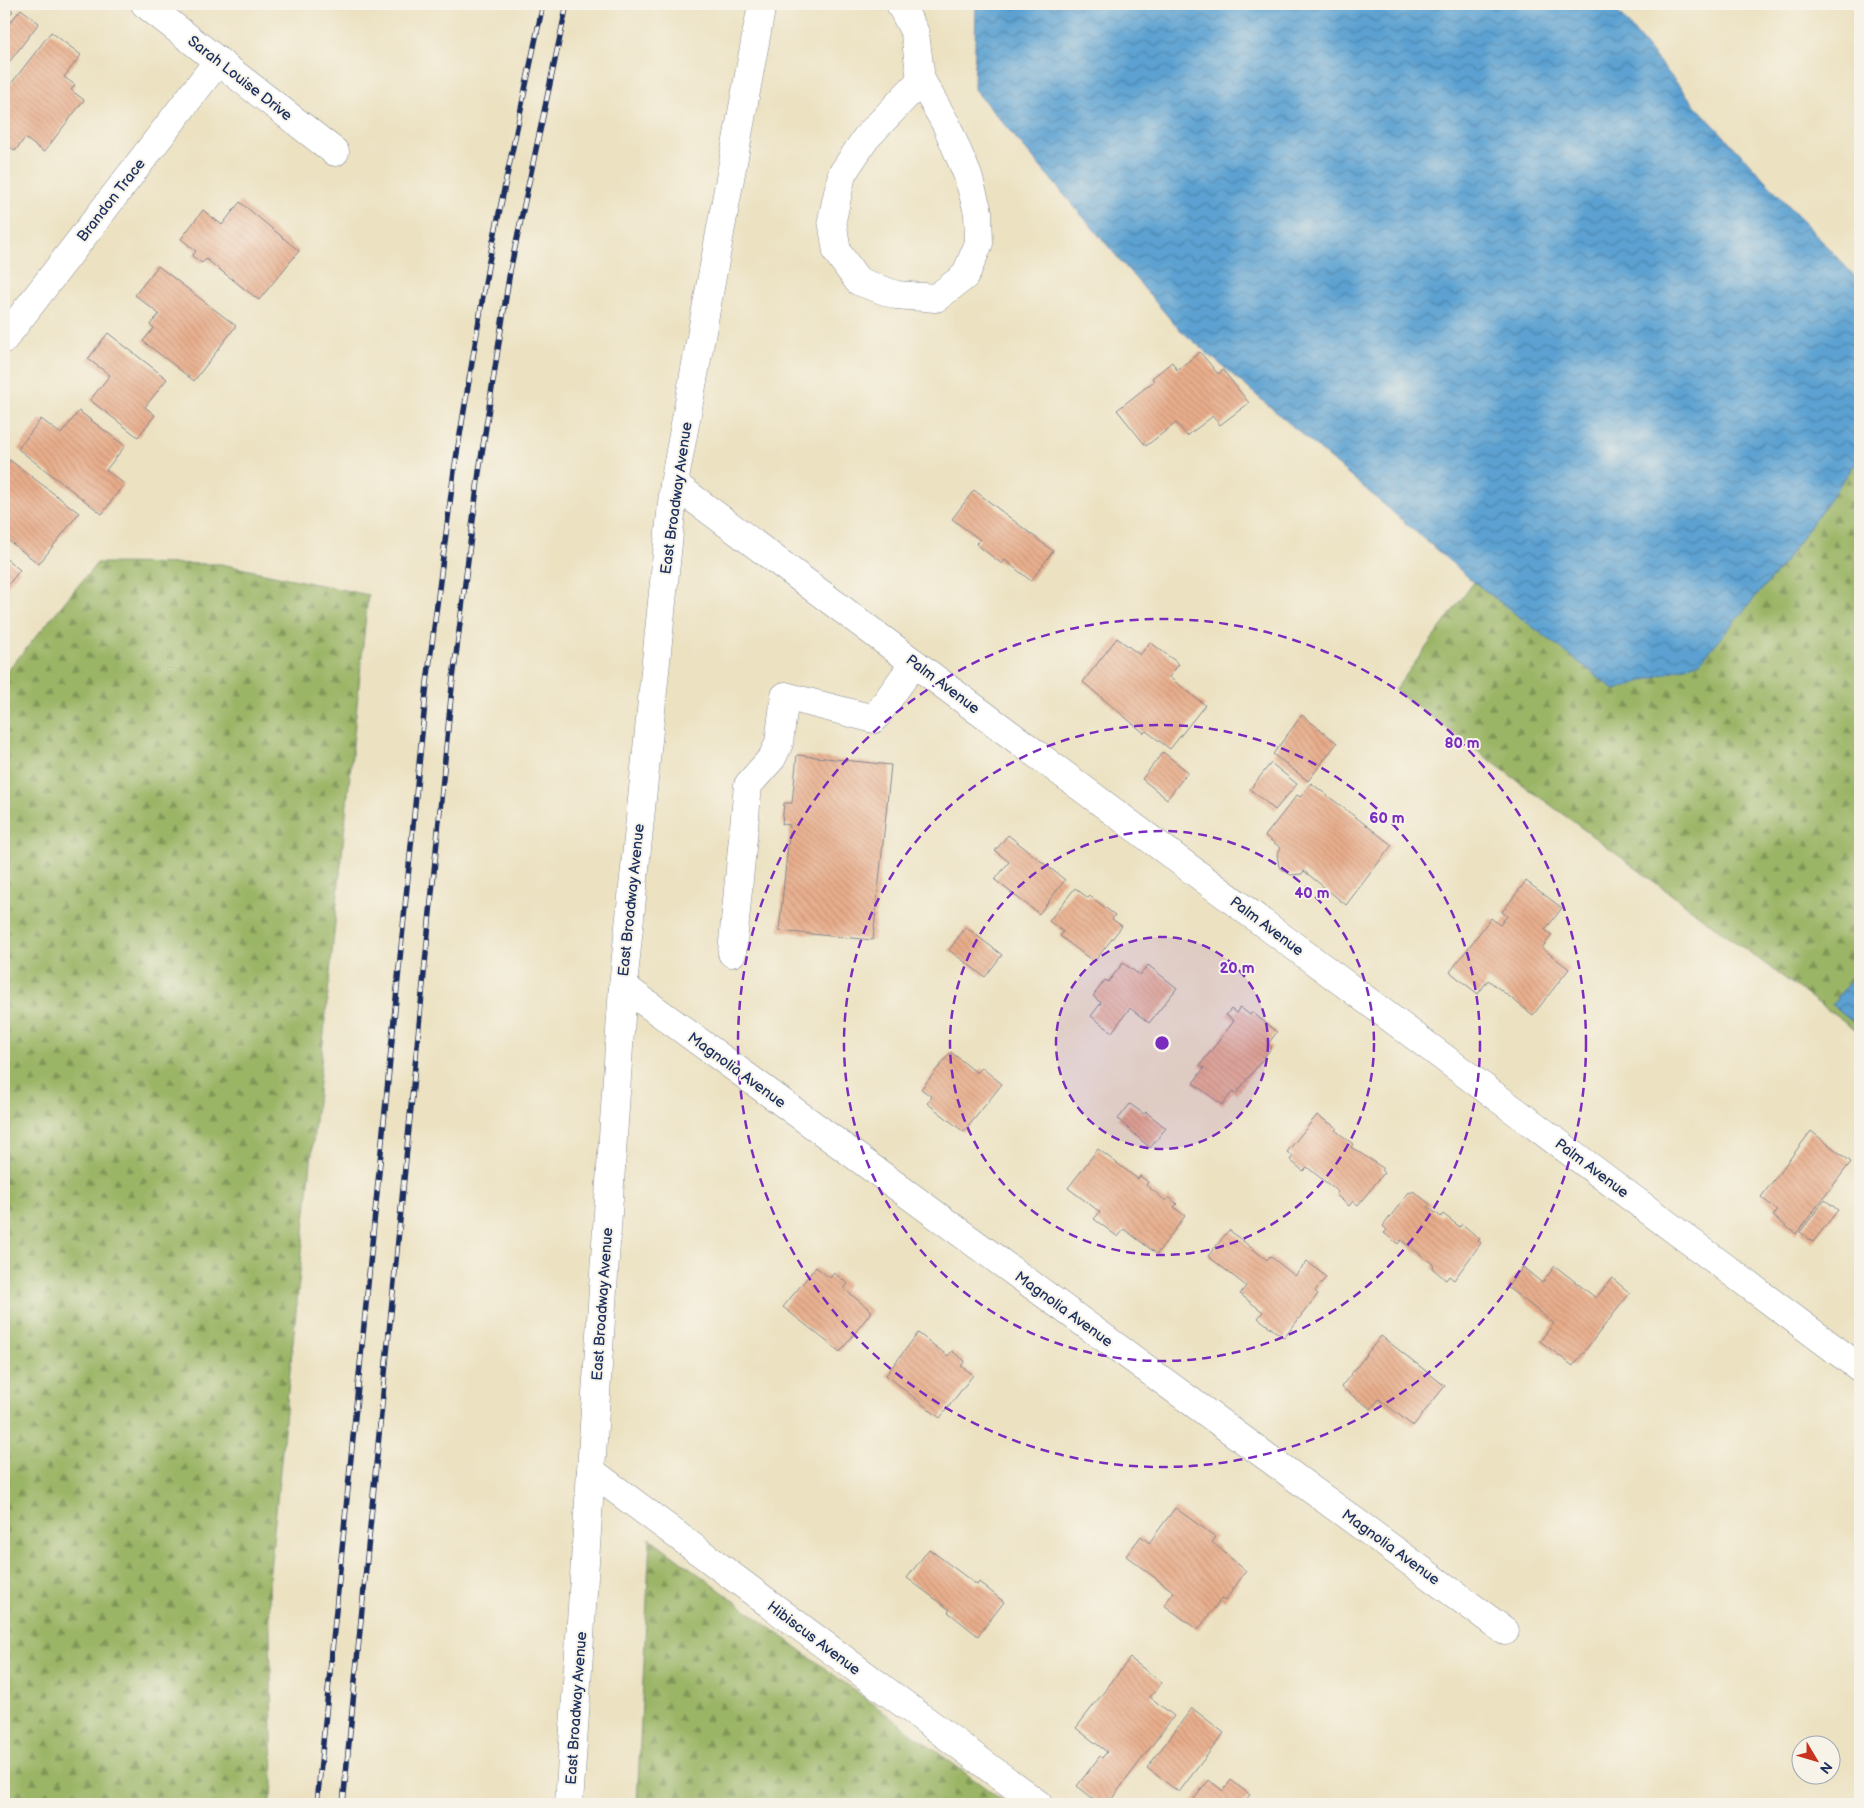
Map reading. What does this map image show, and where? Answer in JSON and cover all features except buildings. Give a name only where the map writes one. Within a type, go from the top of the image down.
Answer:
[{"type":"street","name":"Sarah Louise Drive","points":[[144,4],[336,152]]},
{"type":"street","name":"East Broadway Avenue","points":[[569,1804],[623,986],[674,484],[762,4]]},
{"type":"street","points":[[900,4],[915,33],[921,80],[946,124],[968,176],[978,212],[979,243],[965,276],[936,298],[896,294],[858,281],[837,252],[832,220],[842,174],[866,138],[921,80]]},
{"type":"street","name":"Brandon Trace","points":[[4,339],[218,61]]},
{"type":"street","name":"Palm Avenue","points":[[674,484],[1860,1368]]},
{"type":"street","points":[[732,953],[748,785],[772,758],[779,743],[785,696],[874,719],[914,663]]},
{"type":"street","name":"Magnolia Avenue","points":[[623,986],[1505,1631]]},
{"type":"street","name":"Hibiscus Avenue","points":[[591,1471],[1038,1804]]},
{"type":"green space","points":[[1860,457],[1860,860],[1858,863],[1860,872],[1860,968],[1833,1005],[1860,1028],[1860,1034],[1395,690],[1474,582],[1615,689],[1700,662],[1776,573]]},
{"type":"green space","points":[[97,563],[221,564],[368,595],[269,1580],[273,1786],[269,1804],[4,1804],[4,675]]},
{"type":"green space","points":[[650,1538],[1007,1804],[637,1804]]},
{"type":"water","points":[[976,4],[1611,4],[1695,105],[1860,282],[1860,457],[1776,573],[1700,662],[1615,690],[1474,582],[1177,327],[974,89]]},
{"type":"water","points":[[1860,968],[1860,1028],[1832,1005]]},
{"type":"railway","points":[[317,1804],[427,683],[454,471],[488,266],[543,4]]},
{"type":"railway","points":[[343,1804],[452,687],[479,472],[510,271],[567,4]]}]
